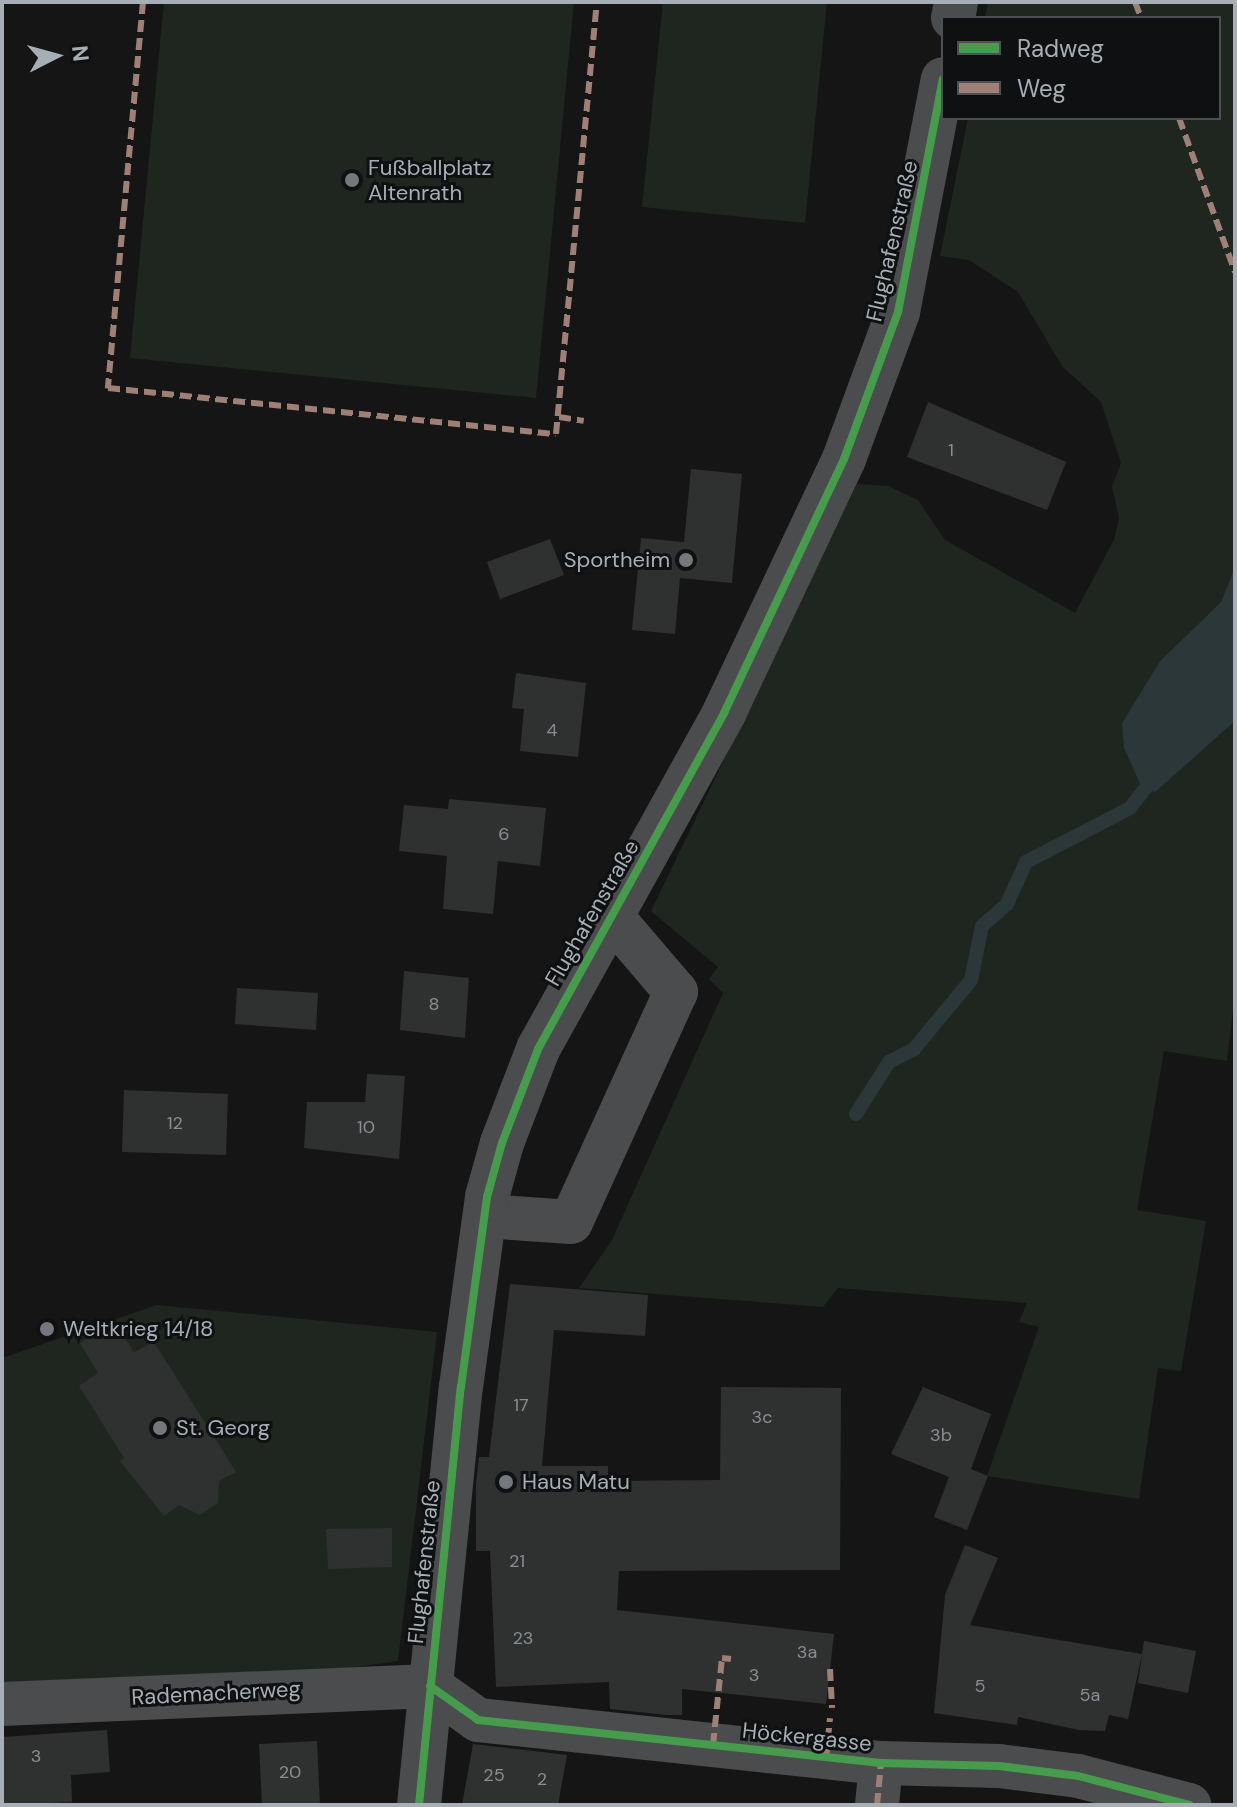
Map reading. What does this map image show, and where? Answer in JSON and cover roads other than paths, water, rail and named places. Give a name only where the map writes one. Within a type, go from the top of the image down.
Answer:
[{"type":"street","name":"Flughafenstraße","points":[[419,1805],[485,1216],[518,1096],[611,916],[724,713],[844,459],[898,312],[941,89]]},
{"type":"street","points":[[485,1216],[571,1222],[676,992],[611,916]]},
{"type":"street","name":"Rademacherweg","points":[[2,1704],[430,1686]]},
{"type":"street","name":"Höckergasse","points":[[430,1686],[478,1720],[879,1784],[1078,1776],[1189,1805]]},
{"type":"waterway","points":[[856,1114],[889,1062],[914,1049],[971,980],[982,926],[1007,904],[1026,862],[1130,808],[1155,776]]},
{"type":"place","name":"Fußballplatz Altenrath","points":[[352,180]]},
{"type":"place","name":"Sportheim","points":[[686,560]]},
{"type":"place","name":"Weltkrieg 14/18","points":[[47,1329]]},
{"type":"place","name":"St. Georg","points":[[160,1428]]},
{"type":"place","name":"Haus Matu","points":[[506,1482]]}]
